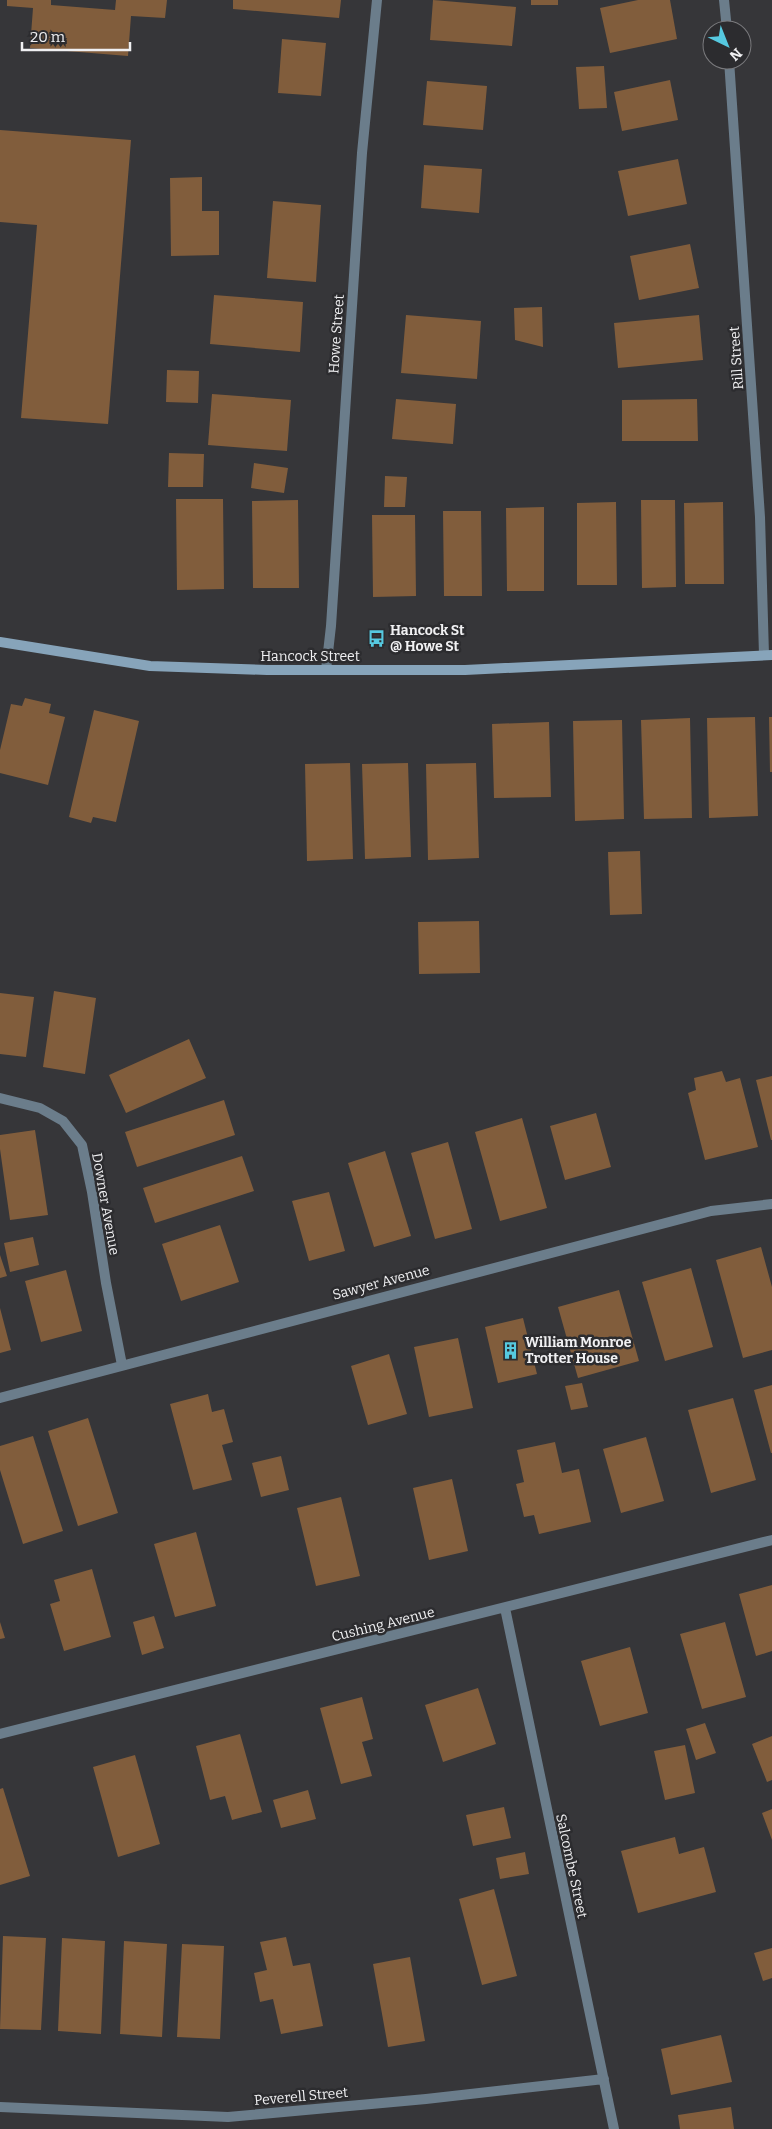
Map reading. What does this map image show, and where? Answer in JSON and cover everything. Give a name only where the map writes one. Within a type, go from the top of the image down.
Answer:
[{"type":"main road","name":"Hancock Street","points":[[0,642],[150,666],[326,670],[464,670],[768,655]]},
{"type":"street","name":"Howe Street","points":[[326,670],[332,626],[362,153],[377,0]]},
{"type":"street","points":[[724,0],[726,20]]},
{"type":"street","name":"Rill Street","points":[[730,70],[768,655]]},
{"type":"street","name":"Downer Avenue","points":[[0,1098],[40,1108],[63,1121],[82,1144],[122,1365]]},
{"type":"street","name":"Sawyer Avenue","points":[[0,1398],[711,1211],[772,1204]]},
{"type":"street","name":"Cushing Avenue","points":[[0,1734],[772,1540]]},
{"type":"street","name":"Salcombe Street","points":[[505,1608],[614,2129]]},
{"type":"street","name":"Peverell Street","points":[[0,2107],[228,2116],[426,2099],[604,2079]]},
{"type":"building","points":[[7,0],[51,0],[51,5],[115,10],[116,0],[167,0],[165,18],[131,16],[128,56],[30,48],[33,8],[7,6]]},
{"type":"building","points":[[233,0],[341,0],[339,18],[233,9]]},
{"type":"building","points":[[433,0],[516,7],[512,46],[430,40]]},
{"type":"building","points":[[531,0],[558,0],[558,5],[531,5]]},
{"type":"building","points":[[638,0],[670,0],[677,39],[610,53],[600,8]]},
{"type":"building","points":[[282,39],[326,43],[321,96],[278,93]]},
{"type":"building","points":[[604,66],[607,108],[579,109],[576,67]]},
{"type":"building","points":[[670,80],[678,120],[622,131],[614,92]]},
{"type":"building","points":[[427,81],[487,86],[483,130],[423,125]]},
{"type":"building","points":[[0,130],[131,140],[108,424],[21,418],[37,225],[0,222]]},
{"type":"building","points":[[678,159],[687,204],[628,216],[618,171]]},
{"type":"building","points":[[424,165],[482,169],[479,213],[421,208]]},
{"type":"building","points":[[202,177],[202,211],[219,211],[219,255],[171,256],[170,178]]},
{"type":"building","points":[[273,201],[321,205],[316,282],[267,278]]},
{"type":"building","points":[[690,244],[699,288],[639,300],[630,256]]},
{"type":"building","points":[[214,295],[303,302],[300,352],[210,344]]},
{"type":"building","points":[[542,307],[543,347],[515,340],[514,308]]},
{"type":"building","points":[[406,315],[481,321],[477,379],[401,373]]},
{"type":"building","points":[[699,315],[703,360],[618,368],[614,323]]},
{"type":"building","points":[[167,370],[199,371],[198,403],[166,402]]},
{"type":"building","points":[[212,394],[291,400],[287,451],[208,445]]},
{"type":"building","points":[[396,399],[456,404],[453,444],[392,439]]},
{"type":"building","points":[[697,399],[698,441],[622,441],[622,400]]},
{"type":"building","points":[[169,453],[204,454],[203,487],[168,487]]},
{"type":"building","points":[[254,463],[288,468],[284,493],[251,488]]},
{"type":"building","points":[[385,476],[407,477],[405,507],[384,507]]},
{"type":"building","points":[[176,499],[223,499],[224,589],[177,590]]},
{"type":"building","points":[[298,500],[299,588],[253,588],[252,501]]},
{"type":"building","points":[[641,500],[675,500],[676,587],[642,588]]},
{"type":"building","points":[[616,502],[617,585],[577,585],[577,503]]},
{"type":"building","points":[[723,502],[724,584],[685,584],[684,503]]},
{"type":"building","points":[[544,507],[544,591],[507,591],[506,508]]},
{"type":"building","points":[[443,511],[481,511],[482,596],[444,596]]},
{"type":"building","points":[[372,515],[415,515],[416,596],[373,597]]},
{"type":"building","points":[[25,698],[51,704],[49,713],[65,717],[48,785],[0,773],[0,750],[11,704],[22,706]]},
{"type":"building","points":[[94,710],[139,721],[116,822],[93,817],[91,823],[69,817]]},
{"type":"building","points":[[755,717],[758,816],[709,818],[707,718]]},
{"type":"building","points":[[769,717],[772,717],[772,772],[770,772]]},
{"type":"building","points":[[690,718],[692,818],[644,819],[641,720]]},
{"type":"building","points":[[622,720],[624,819],[575,821],[573,721]]},
{"type":"building","points":[[549,722],[551,797],[494,798],[492,724]]},
{"type":"building","points":[[350,763],[353,859],[307,861],[305,764]]},
{"type":"building","points":[[408,763],[411,857],[365,859],[362,764]]},
{"type":"building","points":[[476,763],[479,858],[428,860],[426,764]]},
{"type":"building","points":[[640,851],[642,914],[610,915],[608,852]]},
{"type":"building","points":[[479,921],[480,973],[419,974],[418,922]]},
{"type":"building","points":[[54,991],[96,998],[85,1074],[43,1067]]},
{"type":"building","points":[[0,993],[34,997],[26,1057],[0,1054]]},
{"type":"building","points":[[189,1039],[206,1078],[126,1113],[109,1075]]},
{"type":"building","points":[[722,1071],[726,1082],[740,1078],[758,1147],[705,1160],[688,1093],[696,1090],[694,1078]]},
{"type":"building","points":[[772,1076],[772,1140],[771,1140],[756,1080]]},
{"type":"building","points":[[224,1100],[235,1135],[137,1167],[125,1132]]},
{"type":"building","points":[[596,1113],[611,1167],[565,1180],[550,1126]]},
{"type":"building","points":[[522,1118],[547,1208],[500,1221],[475,1132]]},
{"type":"building","points":[[35,1130],[48,1215],[10,1220],[0,1149],[0,1135]]},
{"type":"building","points":[[448,1142],[472,1229],[435,1239],[411,1153]]},
{"type":"building","points":[[385,1151],[411,1236],[374,1247],[348,1163]]},
{"type":"building","points":[[242,1156],[254,1191],[155,1223],[143,1188]]},
{"type":"building","points":[[329,1192],[345,1251],[309,1261],[292,1201]]},
{"type":"building","points":[[220,1225],[239,1282],[181,1301],[162,1244]]},
{"type":"building","points":[[33,1237],[39,1265],[10,1272],[4,1243]]},
{"type":"building","points":[[761,1247],[772,1287],[772,1350],[743,1358],[716,1260]]},
{"type":"building","points":[[0,1255],[7,1276],[0,1278]]},
{"type":"building","points":[[691,1268],[713,1347],[665,1361],[642,1282]]},
{"type":"building","points":[[66,1270],[82,1331],[41,1342],[25,1281]]},
{"type":"building","points":[[619,1290],[639,1361],[578,1378],[558,1307]]},
{"type":"building","points":[[0,1308],[11,1350],[0,1353]]},
{"type":"building","name":"William Monroe Trotter House","points":[[523,1318],[537,1374],[498,1383],[485,1327]]},
{"type":"building","points":[[458,1338],[473,1408],[429,1417],[414,1347]]},
{"type":"building","points":[[389,1354],[407,1414],[368,1425],[351,1366]]},
{"type":"building","points":[[582,1383],[588,1407],[571,1410],[565,1386]]},
{"type":"building","points":[[772,1385],[772,1453],[771,1453],[754,1390]]},
{"type":"building","points":[[208,1394],[212,1412],[224,1409],[233,1442],[222,1445],[232,1480],[193,1490],[170,1404]]},
{"type":"building","points":[[733,1398],[756,1480],[711,1493],[688,1410]]},
{"type":"building","points":[[88,1418],[118,1513],[78,1526],[48,1431]]},
{"type":"building","points":[[33,1436],[63,1531],[23,1544],[0,1470],[0,1446]]},
{"type":"building","points":[[646,1437],[664,1501],[621,1513],[603,1449]]},
{"type":"building","points":[[555,1442],[562,1473],[579,1469],[591,1522],[539,1534],[534,1515],[524,1517],[516,1484],[524,1482],[517,1450]]},
{"type":"building","points":[[281,1456],[289,1490],[261,1497],[252,1463]]},
{"type":"building","points":[[452,1479],[468,1551],[429,1560],[413,1488]]},
{"type":"building","points":[[341,1497],[360,1576],[316,1586],[297,1508]]},
{"type":"building","points":[[196,1532],[216,1606],[175,1617],[154,1544]]},
{"type":"building","points":[[92,1569],[111,1637],[64,1651],[50,1604],[60,1601],[54,1580]]},
{"type":"building","points":[[772,1585],[772,1651],[756,1656],[739,1594]]},
{"type":"building","points":[[154,1616],[164,1648],[142,1655],[133,1622]]},
{"type":"building","points":[[0,1622],[5,1638],[0,1639]]},
{"type":"building","points":[[725,1622],[746,1697],[702,1709],[680,1634]]},
{"type":"building","points":[[630,1647],[648,1713],[600,1726],[581,1661]]},
{"type":"building","points":[[478,1688],[496,1744],[443,1762],[425,1705]]},
{"type":"building","points":[[362,1697],[373,1739],[362,1742],[372,1776],[341,1784],[320,1708]]},
{"type":"building","points":[[705,1723],[716,1753],[696,1760],[686,1729]]},
{"type":"building","points":[[240,1734],[262,1812],[232,1820],[225,1796],[210,1800],[196,1746]]},
{"type":"building","points":[[772,1736],[772,1780],[767,1782],[752,1744]]},
{"type":"building","points":[[685,1745],[695,1793],[665,1800],[654,1751]]},
{"type":"building","points":[[135,1755],[160,1844],[118,1857],[93,1767]]},
{"type":"building","points":[[3,1788],[30,1876],[0,1885],[0,1789]]},
{"type":"building","points":[[308,1790],[316,1819],[281,1828],[273,1800]]},
{"type":"building","points":[[504,1807],[511,1838],[473,1846],[466,1815]]},
{"type":"building","points":[[772,1809],[772,1840],[762,1813]]},
{"type":"building","points":[[675,1837],[679,1854],[704,1847],[716,1892],[638,1913],[621,1851]]},
{"type":"building","points":[[525,1852],[529,1874],[500,1879],[496,1858]]},
{"type":"building","points":[[494,1889],[517,1976],[482,1985],[459,1899]]},
{"type":"building","points":[[3,1936],[46,1938],[41,2030],[0,2029]]},
{"type":"building","points":[[286,1937],[293,1966],[310,1963],[323,2026],[281,2034],[273,1999],[260,2002],[254,1973],[267,1970],[260,1942]]},
{"type":"building","points":[[62,1938],[105,1941],[101,2034],[58,2031]]},
{"type":"building","points":[[124,1941],[167,1944],[162,2037],[120,2034]]},
{"type":"building","points":[[182,1944],[224,1946],[220,2039],[177,2037]]},
{"type":"building","points":[[772,1948],[772,1978],[763,1981],[754,1953]]},
{"type":"building","points":[[410,1957],[425,2041],[388,2047],[373,1964]]},
{"type":"building","points":[[721,2035],[732,2082],[671,2095],[661,2049]]},
{"type":"building","points":[[731,2107],[734,2129],[680,2129],[678,2115]]},
{"type":"place","name":"Hancock St @ Howe St","points":[[376,638]]},
{"type":"place","name":"William Monroe Trotter House","points":[[511,1350]]}]
